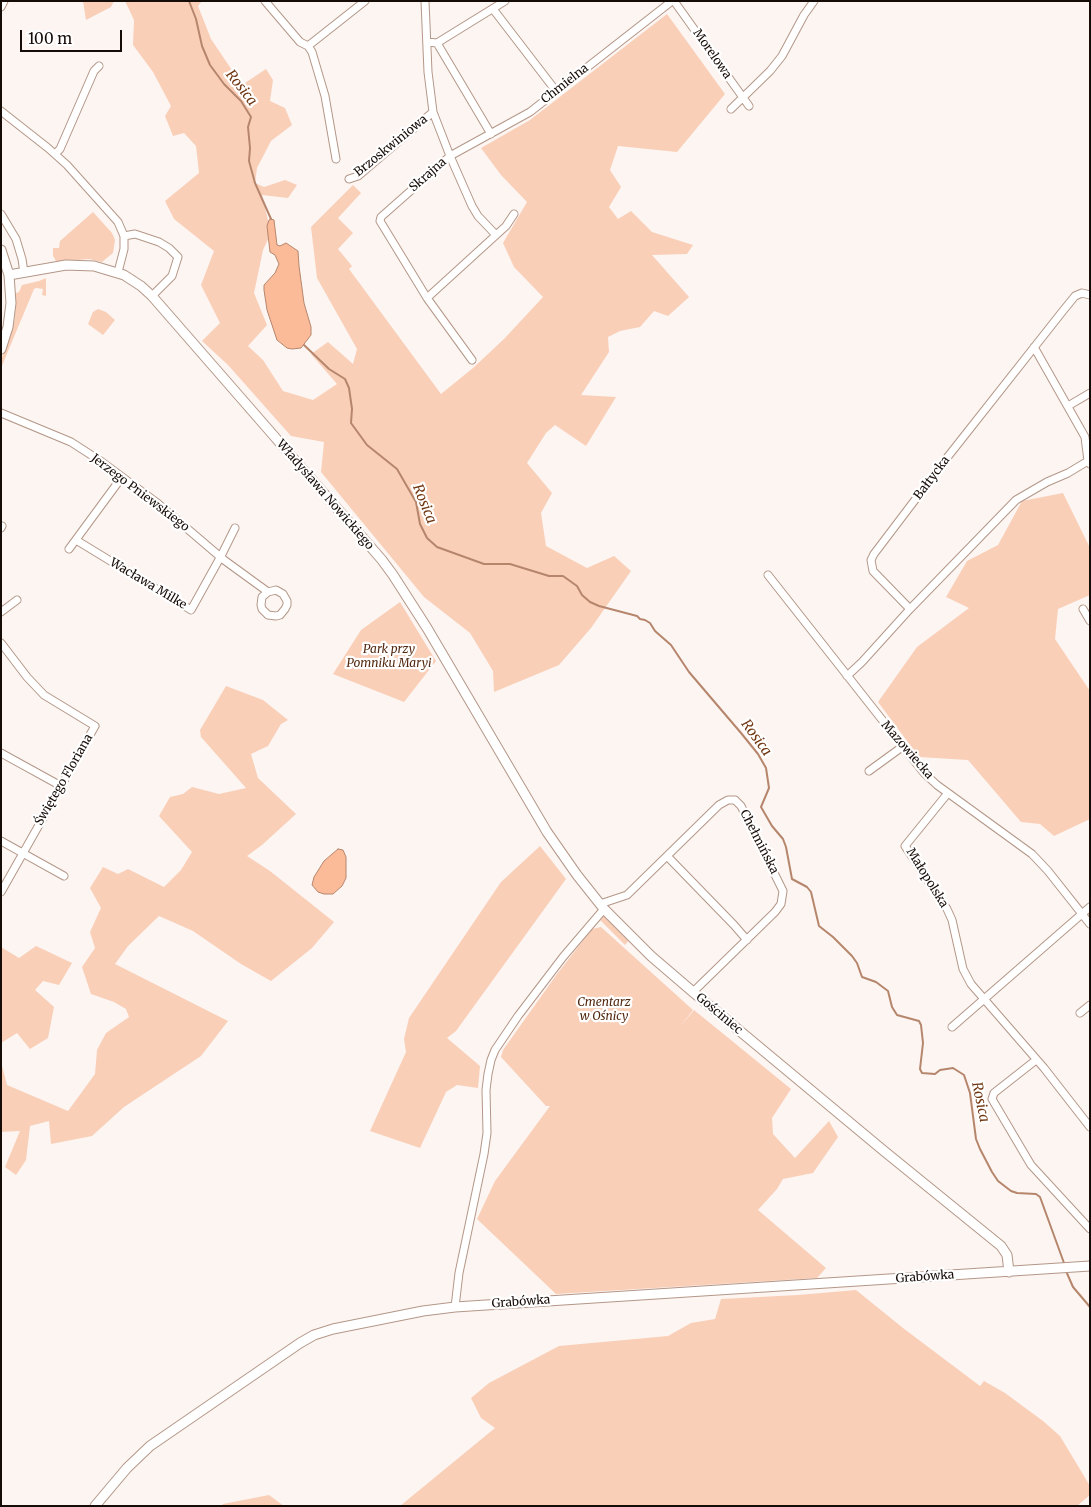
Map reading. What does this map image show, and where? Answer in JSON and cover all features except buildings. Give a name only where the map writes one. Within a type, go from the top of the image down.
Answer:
[{"type":"street","points":[[1,7],[4,1]]},
{"type":"street","points":[[265,1],[300,42],[308,46],[312,52],[325,96],[336,159]]},
{"type":"street","points":[[308,46],[365,1]]},
{"type":"street","name":"Skrajna","points":[[425,1],[426,42],[433,112],[450,156],[381,217],[380,221],[427,298],[472,360]]},
{"type":"street","points":[[426,42],[437,43],[505,1]]},
{"type":"street","name":"Chmielna","points":[[450,156],[530,112],[673,1]]},
{"type":"street","name":"Morelowa","points":[[673,1],[749,106]]},
{"type":"street","points":[[731,109],[770,71],[782,56],[804,15],[814,1]]},
{"type":"street","points":[[493,9],[556,91]]},
{"type":"street","points":[[437,43],[491,134]]},
{"type":"street","points":[[55,154],[60,149],[94,71],[99,66]]},
{"type":"street","points":[[1,112],[55,154],[118,222],[124,236],[124,249],[118,272]]},
{"type":"street","name":"Brzoskwiniowa","points":[[349,179],[358,176],[433,112]]},
{"type":"street","points":[[450,156],[472,206],[478,216],[496,235]]},
{"type":"street","points":[[1,214],[16,239],[24,273]]},
{"type":"street","points":[[427,298],[506,226],[514,214]]},
{"type":"street","points":[[124,236],[135,234],[148,238],[169,248],[178,257],[172,276],[152,296]]},
{"type":"street","points":[[1,250],[9,275],[11,289],[7,334],[1,349]]},
{"type":"street","name":"Władysława Nowickiego","points":[[9,275],[66,265],[86,265],[118,272],[136,282],[152,296],[394,575],[475,710]]},
{"type":"street","name":"Bałtycka","points":[[910,609],[874,571],[872,557],[946,459],[1075,296],[1082,293],[1090,295]]},
{"type":"street","points":[[847,676],[1016,500],[1047,482],[1089,463],[1085,437],[1034,347]]},
{"type":"street","points":[[1068,406],[1090,393]]},
{"type":"street","name":"Jerzego Pniewskiego","points":[[1,413],[71,442],[102,462],[156,502],[224,560],[268,592]]},
{"type":"street","points":[[69,549],[122,477]]},
{"type":"street","name":"Wacława Milke","points":[[76,540],[191,610],[235,528]]},
{"type":"street","name":"Mazowiecka","points":[[768,575],[924,773],[948,793],[1032,854],[1090,924]]},
{"type":"street","points":[[3,608],[17,600]]},
{"type":"street","points":[[1083,609],[1090,621]]},
{"type":"street","name":"Świętego Floriana","points":[[1,643],[27,677],[44,695],[95,726],[1,892]]},
{"type":"street","name":"Gościniec","points":[[475,710],[547,832],[602,907],[651,956],[693,992],[1001,1246],[1007,1255],[1009,1272]]},
{"type":"street","points":[[870,771],[902,747]]},
{"type":"street","points":[[1,753],[61,786]]},
{"type":"street","name":"Małopolska","points":[[948,793],[905,846],[947,909],[952,920],[963,969],[971,984],[1090,1127]]},
{"type":"street","name":"Chełmińska","points":[[602,907],[627,895],[719,804],[728,800],[735,800],[741,806],[784,891],[781,904],[775,912],[693,992]]},
{"type":"street","points":[[1,841],[64,876]]},
{"type":"street","points":[[667,856],[734,925],[746,940]]},
{"type":"street","points":[[455,1307],[458,1272],[486,1146],[486,1090],[491,1060],[495,1050],[518,1016],[602,907]]},
{"type":"street","points":[[952,1027],[1090,907]]},
{"type":"street","points":[[1080,1012],[1090,1005]]},
{"type":"street","points":[[1036,1060],[994,1093],[992,1099],[1031,1165],[1090,1229]]},
{"type":"street","name":"Grabówka","points":[[95,1506],[127,1468],[150,1446],[308,1338],[332,1329],[423,1310],[455,1307],[1090,1266]]},
{"type":"green space","points":[[83,1],[114,1],[111,7],[86,20]]},
{"type":"green space","points":[[125,1],[202,1],[198,6],[211,39],[242,85],[266,69],[273,80],[270,101],[285,108],[292,125],[271,141],[257,168],[255,183],[264,187],[285,180],[297,185],[288,198],[262,195],[271,233],[263,250],[254,293],[267,325],[248,346],[263,360],[283,391],[313,400],[337,384],[311,354],[328,342],[353,364],[357,349],[317,278],[311,227],[353,185],[361,193],[338,218],[353,233],[338,249],[352,266],[349,269],[441,394],[504,339],[543,297],[514,267],[503,243],[527,202],[501,175],[481,148],[530,120],[667,14],[725,94],[677,152],[618,146],[610,170],[621,187],[609,207],[618,219],[631,211],[652,232],[693,245],[687,254],[652,255],[689,297],[668,316],[654,311],[640,327],[620,331],[608,337],[609,352],[581,395],[616,397],[586,446],[555,425],[546,433],[527,463],[552,493],[541,513],[546,546],[587,568],[614,556],[631,571],[591,628],[559,665],[494,692],[493,671],[470,633],[424,597],[321,472],[324,442],[291,436],[228,365],[202,341],[220,323],[201,285],[214,251],[174,219],[165,201],[199,173],[196,146],[184,133],[173,136],[165,116],[171,106],[153,72],[133,45],[134,20]]},
{"type":"green space","points":[[93,212],[112,233],[115,240],[113,253],[102,262],[89,259],[56,261],[53,256],[53,248],[59,248],[60,241]]},
{"type":"green space","points":[[46,278],[46,296],[42,295],[43,289],[34,289],[1,368],[1,360],[15,318],[16,293],[19,292],[22,285]]},
{"type":"green space","points":[[98,309],[106,312],[115,320],[103,335],[88,324],[93,312]]},
{"type":"green space","points":[[1063,493],[1090,548],[1090,595],[1058,609],[1055,639],[1090,691],[1090,819],[1054,836],[1040,824],[1021,822],[968,760],[919,757],[878,702],[917,647],[969,608],[946,597],[967,561],[998,545],[1022,501]]},
{"type":"green space","name":"Park przy Pomniku Maryi","points":[[400,602],[436,661],[404,702],[333,674],[361,630]]},
{"type":"green space","points":[[226,686],[263,700],[288,720],[281,724],[268,746],[251,754],[258,778],[296,814],[247,856],[270,871],[334,922],[312,948],[271,981],[241,964],[193,931],[159,916],[128,946],[115,964],[228,1021],[201,1056],[124,1107],[92,1136],[51,1144],[49,1121],[30,1126],[26,1160],[16,1175],[5,1167],[20,1131],[1,1132],[1,1062],[7,1085],[68,1111],[95,1074],[97,1050],[106,1033],[129,1017],[126,1009],[114,1002],[91,994],[82,967],[95,948],[90,932],[101,908],[90,888],[103,867],[118,874],[128,869],[164,887],[181,870],[192,852],[159,816],[170,797],[183,794],[192,787],[219,794],[246,788],[201,737],[200,730]]},
{"type":"green space","points":[[540,846],[566,879],[456,1031],[447,1038],[480,1066],[478,1088],[457,1085],[446,1092],[420,1148],[370,1131],[406,1052],[404,1039],[409,1018],[501,882]]},
{"type":"green space","points":[[606,917],[629,940],[625,945],[599,919]]},
{"type":"green space","name":"Cmentarz w Ośnicy","points":[[601,927],[693,1010],[680,1027],[694,1010],[791,1089],[772,1118],[773,1134],[795,1158],[829,1121],[838,1137],[813,1173],[783,1179],[777,1189],[758,1210],[826,1268],[817,1278],[556,1294],[477,1219],[495,1181],[550,1106],[546,1106],[501,1057],[503,1050],[557,974],[592,929]]},
{"type":"green space","points":[[36,946],[72,963],[59,985],[43,981],[35,990],[54,1007],[48,1038],[30,1049],[17,1033],[1,1043],[1,947],[19,958]]},
{"type":"green space","points":[[856,1290],[980,1386],[984,1381],[1005,1393],[1043,1421],[1060,1436],[1090,1486],[1090,1495],[1077,1506],[400,1506],[495,1428],[481,1418],[471,1398],[489,1383],[559,1346],[668,1336],[691,1323],[715,1319],[721,1299]]},
{"type":"green space","points":[[269,1495],[284,1506],[222,1506],[223,1504]]},
{"type":"shaded area","points":[[271,219],[274,220],[277,245],[280,246],[286,243],[298,251],[304,303],[311,327],[311,335],[301,348],[287,348],[277,340],[267,310],[264,285],[275,273],[279,264],[275,255],[270,252],[267,226]]},
{"type":"shaded area","points":[[338,849],[343,850],[346,857],[346,878],[342,886],[333,894],[318,892],[312,885],[314,877],[324,861]]},
{"type":"waterway","name":"Rosica","points":[[189,1],[196,19],[202,46],[210,65],[224,84],[241,101],[251,117],[248,127],[249,161],[255,183],[271,219]]},
{"type":"waterway","name":"Rosica","points":[[304,345],[329,369],[345,379],[349,388],[352,409],[351,423],[367,445],[397,469],[416,502],[420,524],[427,538],[437,547],[484,564],[510,564],[549,576],[563,576],[577,586],[582,595],[590,602],[645,620],[671,645],[689,672],[758,754],[766,768],[769,788],[761,807],[772,826],[783,839],[792,879],[807,887],[811,892],[819,926],[852,956],[857,963],[862,977],[876,982],[888,991],[892,1007],[897,1015],[919,1021],[923,1043],[920,1069],[922,1073],[935,1074],[940,1070],[953,1068],[964,1075],[970,1093],[976,1139],[992,1172],[998,1181],[1011,1191],[1036,1194],[1040,1197],[1064,1263]]},
{"type":"waterway","name":"Rosica","points":[[1066,1271],[1073,1287],[1090,1307]]}]
